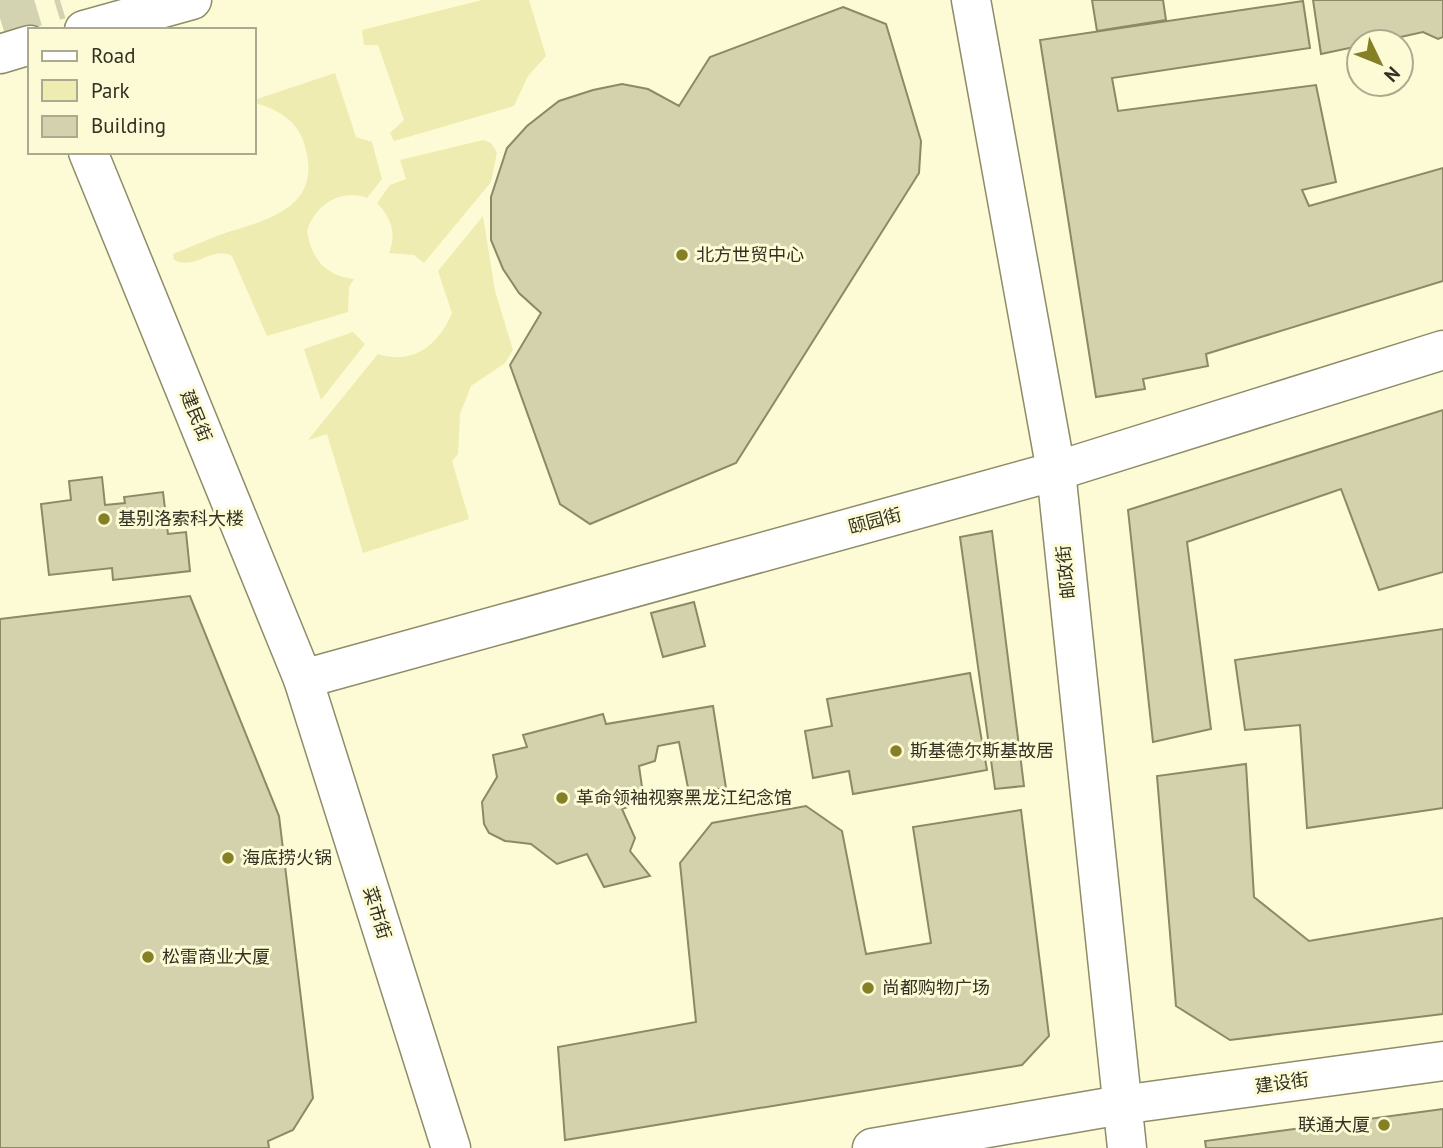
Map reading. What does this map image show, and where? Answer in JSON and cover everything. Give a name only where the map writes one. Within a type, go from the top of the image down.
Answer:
[{"type":"street","points":[[91,28],[192,0]]},
{"type":"street","name":"邮政街","points":[[971,0],[1056,471],[1127,1148]]},
{"type":"street","points":[[0,54],[28,46]]},
{"type":"street","name":"建民街","points":[[89,154],[303,679]]},
{"type":"street","name":"颐园街","points":[[303,679],[1056,471],[1443,350]]},
{"type":"street","name":"菜市街","points":[[303,679],[451,1148]]},
{"type":"street","name":"建设街","points":[[872,1148],[1121,1105],[1443,1061]]},
{"type":"green space","points":[[482,0],[529,0],[546,56],[528,76],[514,106],[394,141],[390,133],[404,120],[378,45],[364,45],[362,30]]},
{"type":"green space","points":[[335,73],[356,137],[372,142],[382,179],[367,198],[348,195],[330,201],[316,213],[307,231],[316,258],[335,274],[354,279],[349,287],[348,312],[267,336],[232,256],[225,253],[182,263],[174,260],[173,254],[221,234],[263,221],[292,204],[302,193],[307,179],[308,161],[300,133],[290,121],[276,111],[256,104],[256,99]]},
{"type":"green space","points":[[483,140],[491,143],[497,152],[491,182],[424,263],[414,255],[389,253],[391,226],[377,203],[390,185],[406,179],[400,160]]},
{"type":"green space","points":[[483,216],[495,291],[513,350],[505,363],[471,386],[460,414],[458,454],[452,461],[469,519],[363,553],[327,434],[308,440],[378,354],[391,357],[413,355],[423,350],[439,335],[452,313],[438,271]]},
{"type":"green space","points":[[353,332],[365,344],[321,400],[304,349]]},
{"type":"building","points":[[1092,0],[1163,0],[1166,20],[1097,31]]},
{"type":"building","points":[[1313,0],[1443,0],[1443,37],[1438,39],[1423,32],[1415,34],[1415,28],[1345,28],[1345,49],[1321,54]]},
{"type":"building","points":[[1303,1],[1310,48],[1112,78],[1118,111],[1316,85],[1336,182],[1302,190],[1309,206],[1443,168],[1443,281],[1206,354],[1208,366],[1143,379],[1145,389],[1096,397],[1040,40]]},
{"type":"building","name":"北方世贸中心","points":[[843,7],[886,24],[921,141],[919,173],[736,463],[590,524],[560,504],[510,365],[541,313],[519,293],[503,269],[491,240],[491,197],[507,148],[527,126],[559,101],[593,90],[622,84],[648,89],[679,106],[710,57]]},
{"type":"building","points":[[1443,410],[1443,572],[1379,590],[1341,489],[1187,542],[1211,729],[1153,742],[1128,510]]},
{"type":"building","name":"基别洛索科大楼","points":[[102,477],[105,505],[125,503],[124,497],[163,492],[168,534],[186,532],[190,571],[113,580],[112,568],[49,575],[41,504],[71,500],[69,481]]},
{"type":"building","points":[[992,531],[1024,786],[995,789],[960,537]]},
{"type":"building","name":"松雷商业大厦","points":[[190,596],[279,816],[313,1098],[293,1130],[268,1141],[269,1148],[0,1148],[0,619]]},
{"type":"building","points":[[694,602],[705,646],[663,657],[651,613]]},
{"type":"building","points":[[1443,629],[1443,808],[1307,828],[1300,725],[1245,730],[1235,660]]},
{"type":"building","name":"斯基德尔斯基故居","points":[[970,673],[987,770],[853,794],[849,771],[813,778],[805,731],[832,726],[827,699]]},
{"type":"building","name":"革命领袖视察黑龙江纪念馆","points":[[713,706],[726,788],[689,793],[679,742],[658,746],[655,761],[639,766],[642,787],[639,803],[622,809],[635,838],[630,851],[650,876],[604,887],[587,854],[557,864],[531,844],[505,841],[489,833],[484,824],[482,802],[497,777],[493,755],[527,747],[523,735],[603,714],[606,724]]},
{"type":"building","points":[[1246,764],[1254,897],[1309,941],[1443,918],[1443,1014],[1230,1040],[1176,1006],[1157,776]]},
{"type":"building","name":"尚都购物广场","points":[[806,806],[842,831],[866,954],[931,943],[913,827],[1021,810],[1049,1036],[1022,1065],[565,1140],[558,1047],[696,1022],[680,863],[712,823]]},
{"type":"building","name":"联通大厦","points":[[1443,1109],[1443,1148],[1206,1148],[1205,1141]]},
{"type":"tunnel","points":[[0,18],[60,0]]},
{"type":"place","name":"北方世贸中心","points":[[682,255]]},
{"type":"place","name":"基别洛索科大楼","points":[[104,519]]},
{"type":"place","name":"斯基德尔斯基故居","points":[[896,751]]},
{"type":"place","name":"革命领袖视察黑龙江纪念馆","points":[[562,798]]},
{"type":"place","name":"海底捞火锅","points":[[228,858]]},
{"type":"place","name":"松雷商业大厦","points":[[148,957]]},
{"type":"place","name":"尚都购物广场","points":[[868,988]]},
{"type":"place","name":"联通大厦","points":[[1384,1125]]}]
